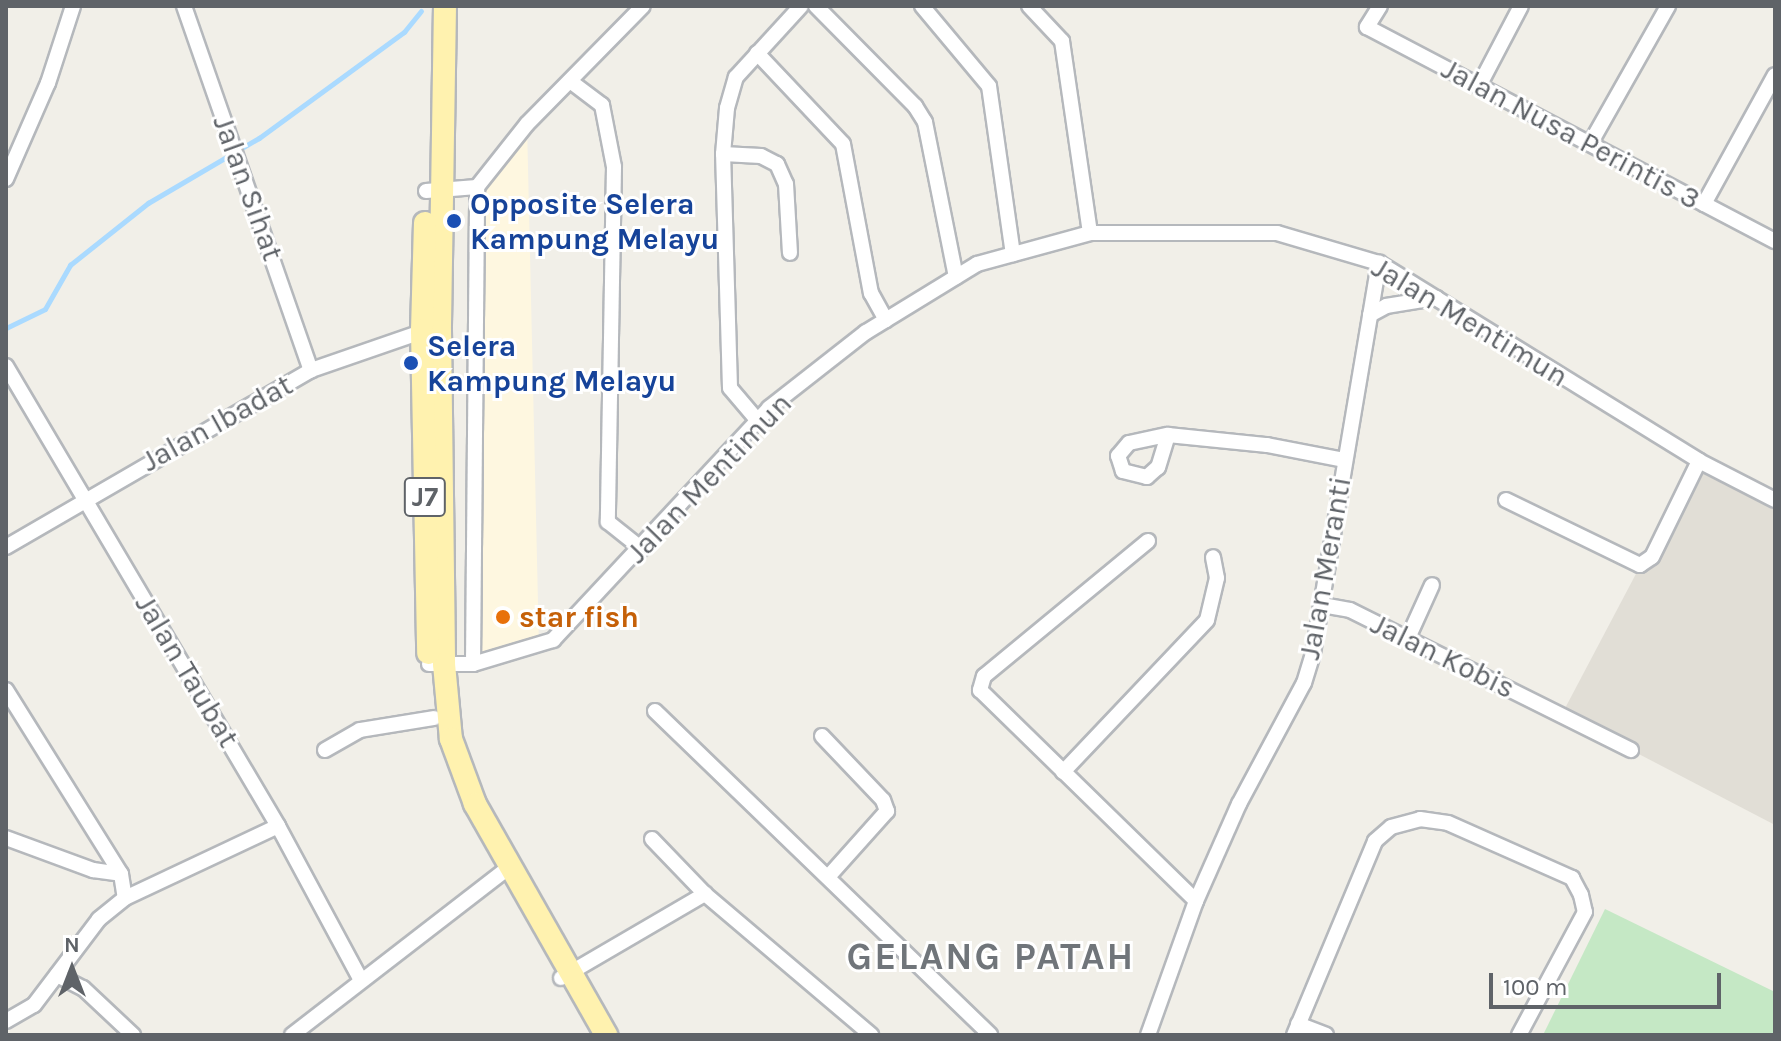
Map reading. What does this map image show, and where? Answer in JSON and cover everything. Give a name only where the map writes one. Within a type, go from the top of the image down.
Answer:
[{"type":"main road","name":"J7","points":[[430,6],[434,718],[442,755],[504,870],[566,975],[606,1035]]},
{"type":"main road","name":"J7","points":[[433,191],[445,6]]},
{"type":"main road","name":"J7","points":[[436,664],[451,739],[504,870]]},
{"type":"main road","name":"J7","points":[[566,975],[592,1035]]},
{"type":"street","points":[[6,179],[48,83],[73,6]]},
{"type":"street","name":"Jalan Sihat","points":[[184,6],[311,370]]},
{"type":"street","points":[[473,664],[477,187],[570,81],[643,6]]},
{"type":"street","points":[[758,421],[730,388],[723,154],[728,94],[736,77],[801,6]]},
{"type":"street","points":[[816,6],[915,106],[925,122],[956,277]]},
{"type":"street","points":[[922,6],[989,86],[1013,254]]},
{"type":"street","points":[[1029,6],[1062,41],[1090,233]]},
{"type":"street","name":"Jalan Nusa Perintis 3","points":[[1380,6],[1367,27],[1775,241]]},
{"type":"street","points":[[1479,86],[1521,6]]},
{"type":"street","points":[[1590,144],[1668,6]]},
{"type":"street","points":[[757,53],[843,144],[871,293],[886,320]]},
{"type":"street","points":[[1704,204],[1775,75]]},
{"type":"street","points":[[570,81],[602,105],[614,167],[608,522],[642,549]]},
{"type":"street","points":[[723,154],[761,156],[777,164],[786,184],[790,253]]},
{"type":"street","points":[[433,191],[477,187]]},
{"type":"street","name":"Jalan Mentimun","points":[[436,664],[473,664],[553,640],[642,549],[758,421],[886,320],[977,264],[1090,233],[1277,233],[1379,263],[1699,461],[1775,500]]},
{"type":"street","name":"Jalan Meranti","points":[[1148,1035],[1196,901],[1239,804],[1304,683],[1322,605],[1379,263]]},
{"type":"street","points":[[1370,315],[1386,306],[1436,298]]},
{"type":"street","name":"Jalan Ibadat","points":[[6,547],[85,497],[311,370],[431,330]]},
{"type":"street","name":"Jalan Taubat","points":[[6,366],[278,826],[361,980]]},
{"type":"street","points":[[1168,435],[1267,445],[1344,460]]},
{"type":"street","points":[[1506,500],[1640,565],[1652,557],[1699,461]]},
{"type":"street","points":[[1148,541],[980,680],[983,695],[1196,901]]},
{"type":"street","points":[[1063,772],[1207,620],[1217,578],[1213,557]]},
{"type":"street","points":[[1408,638],[1432,585]]},
{"type":"street","name":"Jalan Kobis","points":[[1322,605],[1350,610],[1631,750]]},
{"type":"street","points":[[7,694],[121,874],[125,898]]},
{"type":"street","points":[[655,711],[990,1035]]},
{"type":"street","points":[[325,750],[360,730],[434,718]]},
{"type":"street","points":[[822,736],[883,800],[887,811],[828,877]]},
{"type":"street","points":[[1326,1035],[1296,1030],[1375,841],[1391,827],[1420,819],[1448,823],[1572,878],[1581,895],[1585,912],[1519,1035]]},
{"type":"street","points":[[6,1021],[34,1005],[99,919],[125,898],[278,826]]},
{"type":"street","points":[[6,838],[93,870],[121,874]]},
{"type":"street","points":[[652,839],[705,894],[868,1034]]},
{"type":"street","points":[[292,1035],[504,870]]},
{"type":"street","points":[[566,975],[705,894]]},
{"type":"street","points":[[57,975],[83,988],[133,1035]]},
{"type":"shaded area","points":[[527,124],[539,647],[473,664],[477,187]]},
{"type":"shaded area","points":[[1695,462],[1775,504],[1775,825],[1562,714]]},
{"type":"green space","points":[[1605,909],[1775,992],[1775,1035],[1543,1035]]},
{"type":"waterway","points":[[6,328],[45,309],[70,265],[148,203],[259,138],[404,32],[421,11]]},
{"type":"place","name":"Opposite Selera Kampung Melayu","points":[[454,221]]},
{"type":"place","name":"Selera Kampung Melayu","points":[[411,363]]},
{"type":"place","name":"star fish","points":[[503,617]]},
{"type":"district","name":"GELANG PATAH","points":[[991,957]]}]
